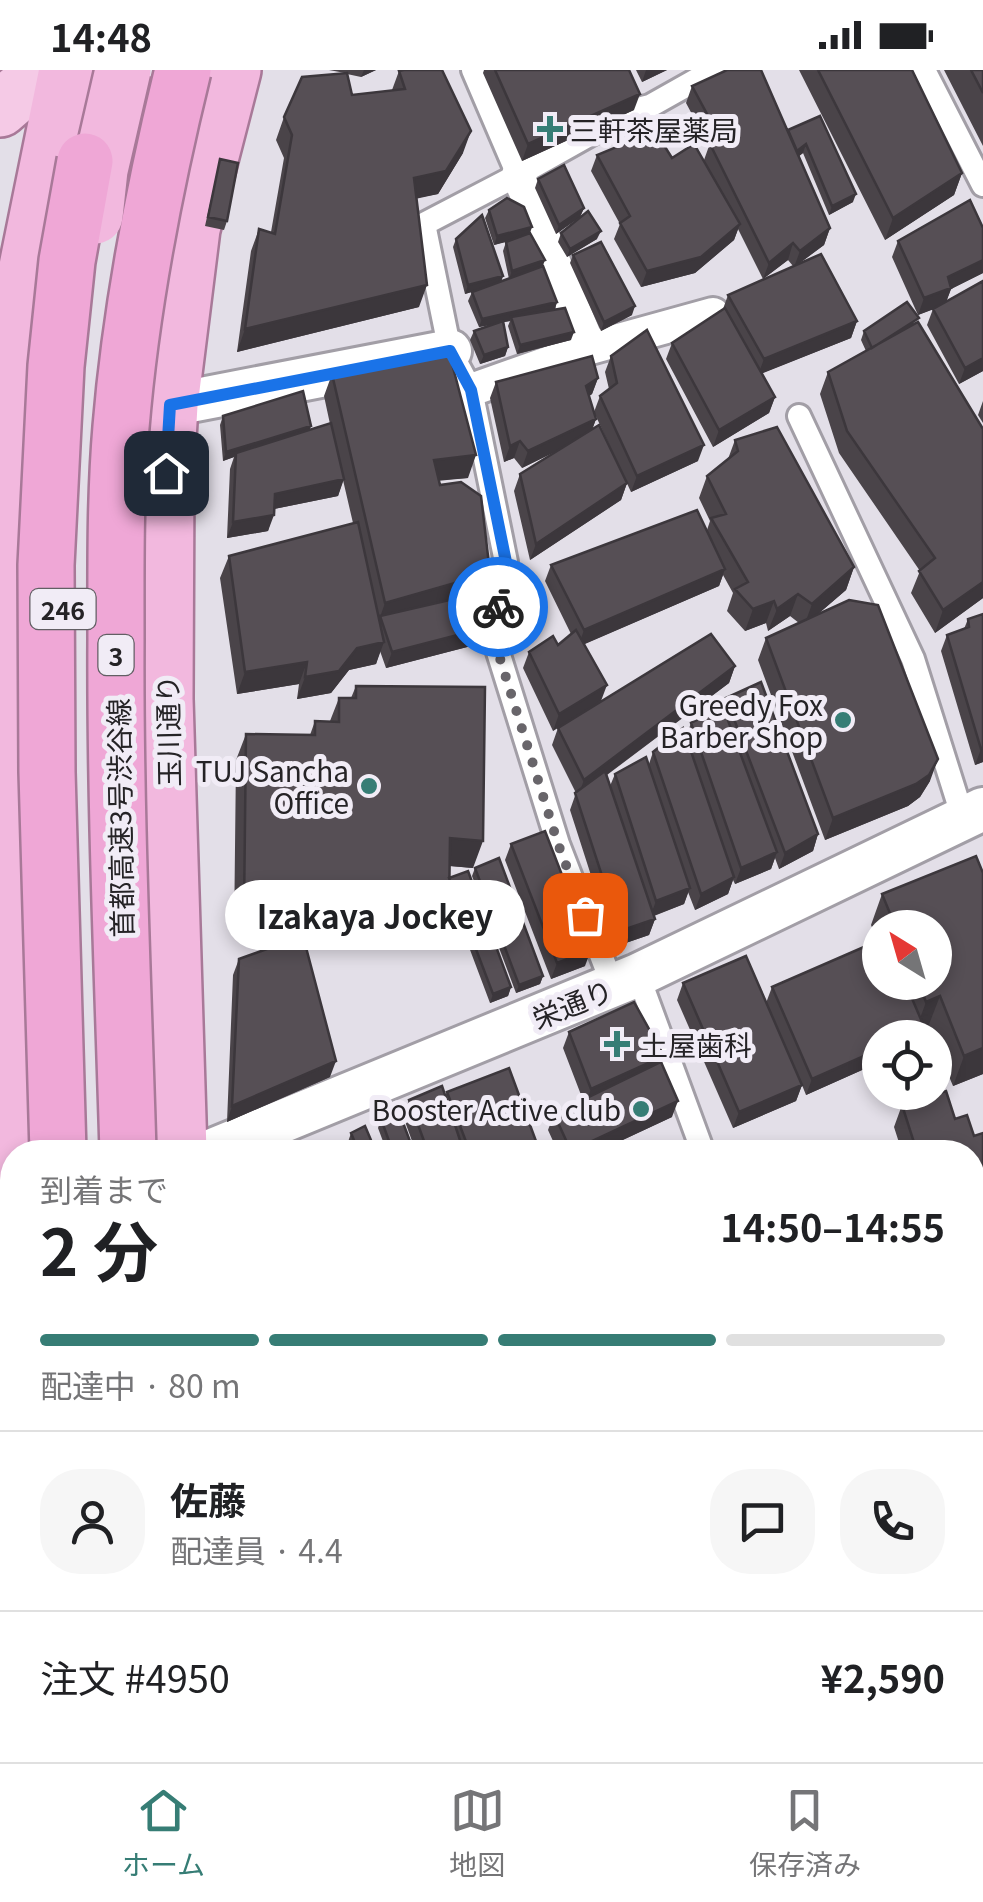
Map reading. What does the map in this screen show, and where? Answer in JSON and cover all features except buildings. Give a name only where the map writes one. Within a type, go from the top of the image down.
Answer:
[{"type":"highway","name":"246","points":[[8,1140],[3,1033],[1,678],[8,426],[15,326],[67,70]]},
{"type":"highway","points":[[58,1140],[47,772],[46,565],[56,366],[67,261],[105,70]]},
{"type":"highway","name":"246","points":[[76,1140],[63,602],[67,480],[100,170],[123,70]]},
{"type":"highway","name":"首都高速3号渋谷線","points":[[128,1140],[115,742],[116,532],[121,430],[130,337],[161,160],[182,70]]},
{"type":"highway","name":"玉川通り","points":[[180,1140],[166,699],[166,473],[170,405],[192,229],[233,70]]},
{"type":"main road","points":[[0,109],[45,70]]},
{"type":"street","points":[[518,174],[590,348]]},
{"type":"street","points":[[471,390],[590,348],[712,314]]},
{"type":"street","points":[[170,405],[450,351]]},
{"type":"street","name":"栄通り","points":[[237,1140],[626,981],[973,814]]},
{"type":"lane","points":[[473,70],[518,174]]},
{"type":"lane","points":[[698,1140],[626,981],[558,844],[493,636],[506,562],[471,390],[450,351],[424,224],[714,70]]},
{"type":"lane","points":[[924,70],[983,186]]},
{"type":"lane","points":[[799,416],[913,660],[973,814]]},
{"type":"way so far","points":[[498,607],[493,636],[558,844],[585,915]]},
{"type":"place","name":"三軒茶屋薬局","points":[[550,129]]},
{"type":"place","name":"Greedy Fox Barber Shop","points":[[843,720]]},
{"type":"place","name":"TUJ Sancha Office","points":[[369,786]]},
{"type":"place","name":"Izakaya Jockey","points":[[585,915]]},
{"type":"place","name":"土屋歯科","points":[[617,1044]]},
{"type":"place","name":"Booster Active club","points":[[641,1109]]},
{"type":"route","points":[[166,473],[170,405],[450,351],[471,390],[506,562],[498,607]]}]
